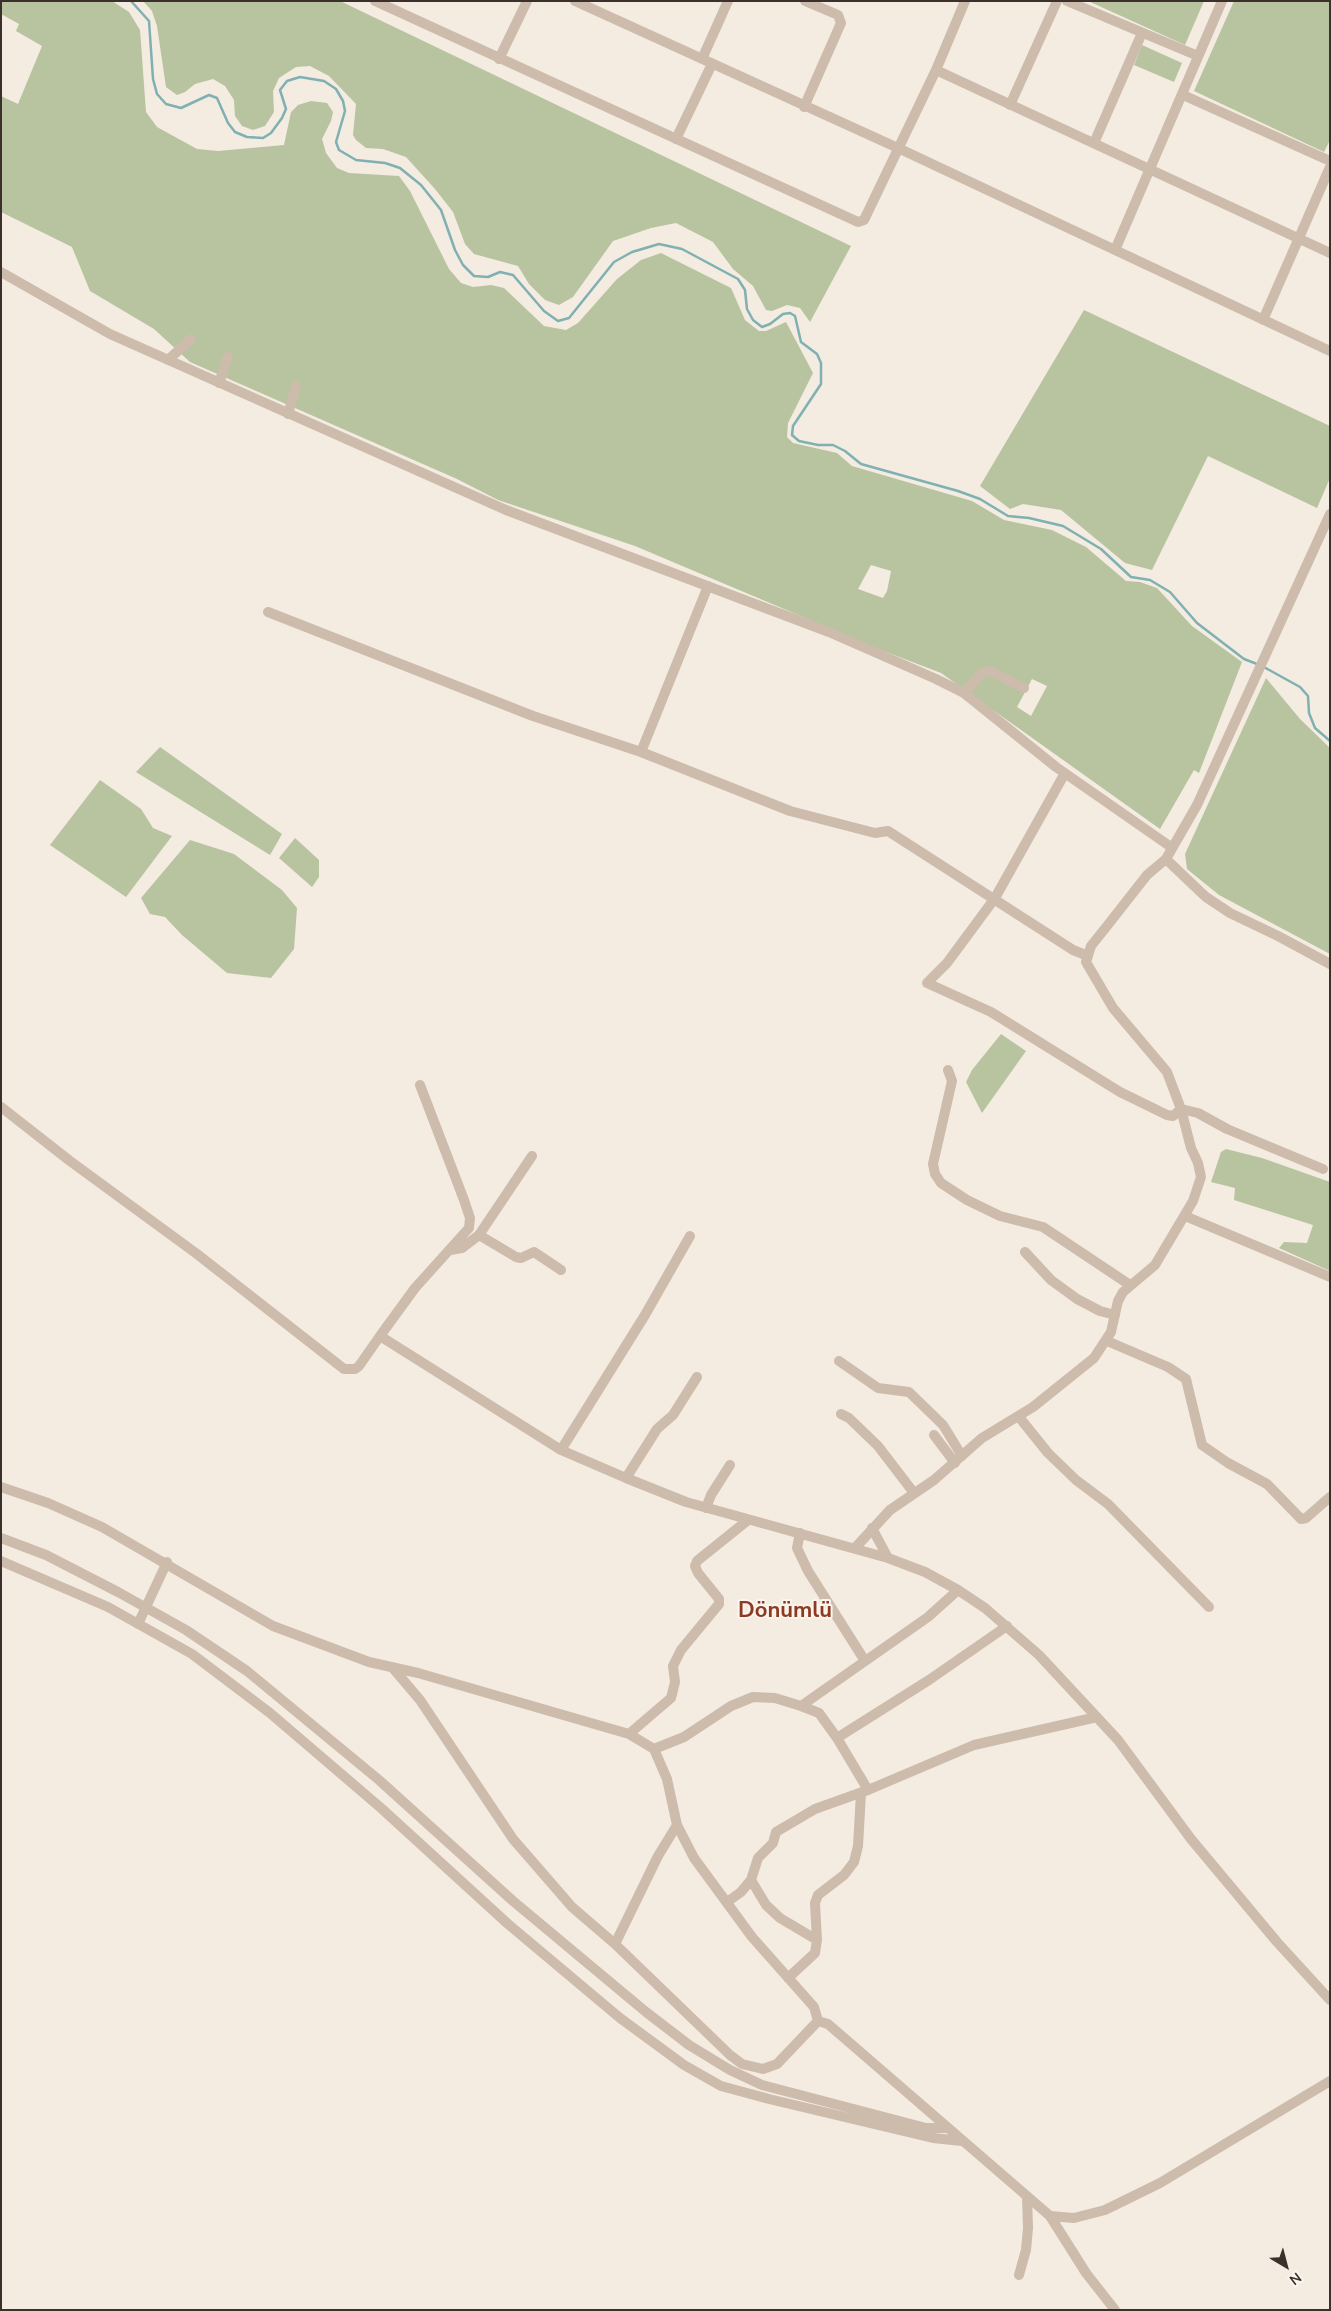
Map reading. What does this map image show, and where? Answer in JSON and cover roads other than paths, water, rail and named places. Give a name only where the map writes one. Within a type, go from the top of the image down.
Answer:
[{"type":"street","points":[[374,1],[858,222],[864,220],[936,70],[966,1]]},
{"type":"street","points":[[499,59],[527,1]]},
{"type":"street","points":[[575,1],[804,107],[898,148],[1330,351]]},
{"type":"street","points":[[702,59],[728,1]]},
{"type":"street","points":[[804,107],[841,23],[838,15],[805,1]]},
{"type":"street","points":[[1010,106],[1057,1]]},
{"type":"street","points":[[1067,1],[1198,56]]},
{"type":"street","points":[[1115,250],[1222,1]]},
{"type":"street","points":[[1094,143],[1142,32]]},
{"type":"street","points":[[676,139],[712,64]]},
{"type":"street","points":[[936,70],[1330,253]]},
{"type":"street","points":[[1183,95],[1330,162]]},
{"type":"street","points":[[1263,320],[1330,167]]},
{"type":"street","points":[[1,272],[110,334],[506,510],[829,632],[964,693],[1065,773],[1171,847]]},
{"type":"street","points":[[168,360],[191,340]]},
{"type":"street","points":[[219,383],[228,357]]},
{"type":"street","points":[[288,414],[296,386]]},
{"type":"street","points":[[855,1548],[890,1510],[958,1460],[982,1438],[1019,1417],[1073,1377],[1094,1358],[1107,1341],[1118,1301],[1130,1285],[1155,1265],[1185,1216],[1199,1188],[1200,1177],[1181,1109],[1167,1072],[1113,1008],[1086,962],[1091,946],[1146,876],[1166,858],[1197,805],[1330,514]]},
{"type":"street","points":[[641,752],[708,586]]},
{"type":"street","points":[[268,612],[533,716],[641,752],[790,811],[875,833],[888,831],[1074,950],[1088,956]]},
{"type":"street","points":[[964,693],[983,672],[990,671],[1024,688]]},
{"type":"street","points":[[1065,773],[995,898],[947,963],[927,983],[991,1012],[1120,1092],[1167,1115],[1173,1116],[1181,1109]]},
{"type":"street","points":[[1166,858],[1206,897],[1230,913],[1330,964]]},
{"type":"street","points":[[948,1070],[952,1082],[933,1164],[935,1174],[941,1183],[966,1200],[1000,1216],[1043,1226],[1130,1285]]},
{"type":"street","points":[[1,1107],[70,1161],[197,1254],[344,1369],[355,1369],[415,1288],[469,1228],[470,1218],[420,1085]]},
{"type":"street","points":[[1181,1109],[1198,1114],[1227,1129],[1323,1169]]},
{"type":"street","points":[[450,1250],[462,1248],[479,1235],[532,1156]]},
{"type":"street","points":[[1185,1216],[1330,1277]]},
{"type":"street","points":[[479,1235],[516,1257],[520,1258],[534,1252],[561,1270]]},
{"type":"street","points":[[561,1450],[645,1315],[690,1236]]},
{"type":"street","points":[[1025,1252],[1051,1280],[1077,1299],[1100,1311],[1115,1315]]},
{"type":"street","points":[[380,1336],[561,1450],[626,1478],[706,1508],[888,1558],[925,1572],[958,1590],[1007,1626],[1039,1655],[1097,1716],[1118,1740],[1191,1839],[1277,1942],[1330,2000]]},
{"type":"street","points":[[1107,1341],[1168,1367],[1186,1379],[1202,1445],[1228,1463],[1266,1484],[1301,1519],[1306,1518],[1330,1497]]},
{"type":"street","points":[[839,1361],[878,1388],[909,1392],[943,1425],[958,1460]]},
{"type":"street","points":[[626,1478],[657,1429],[673,1415],[698,1377]]},
{"type":"street","points":[[841,1414],[849,1418],[878,1446],[914,1493]]},
{"type":"street","points":[[1019,1417],[1048,1453],[1076,1480],[1108,1504],[1209,1607]]},
{"type":"street","points":[[934,1435],[958,1460]]},
{"type":"street","points":[[706,1508],[711,1495],[730,1464]]},
{"type":"street","points":[[1,1487],[48,1503],[102,1527],[167,1562],[273,1626],[369,1662],[629,1734],[654,1749],[668,1779],[677,1825],[694,1858],[752,1937],[814,2007],[818,2021]]},
{"type":"street","points":[[629,1734],[671,1698],[675,1682],[673,1666],[681,1650],[719,1604],[719,1600],[698,1573],[695,1566],[697,1561],[748,1520]]},
{"type":"street","points":[[872,1528],[888,1558]]},
{"type":"street","points":[[800,1533],[797,1548],[808,1571],[865,1661]]},
{"type":"street","points":[[1,1538],[46,1555],[146,1607],[186,1630],[247,1670],[379,1780],[513,1901],[646,2012],[689,2045],[730,2070],[762,2085],[926,2128],[947,2128]]},
{"type":"street","points":[[1,1561],[99,1603],[192,1654],[270,1713],[381,1808],[508,1924],[620,2018],[684,2065],[722,2086],[769,2099],[934,2138],[962,2141]]},
{"type":"street","points":[[138,1624],[167,1562]]},
{"type":"street","points":[[801,1706],[928,1618],[958,1590]]},
{"type":"street","points":[[837,1738],[929,1680],[1007,1626]]},
{"type":"street","points":[[392,1667],[420,1700],[513,1839],[572,1907],[616,1944],[742,2064],[764,2069],[777,2064],[818,2021]]},
{"type":"street","points":[[654,1749],[684,1737],[731,1706],[753,1696],[775,1698],[818,1713],[837,1738],[865,1792],[858,1846],[854,1862],[844,1875],[818,1895],[815,1903],[817,1940],[815,1953],[788,1978]]},
{"type":"street","points":[[727,1902],[741,1892],[751,1880],[758,1858],[773,1843],[776,1832],[815,1809],[865,1792],[974,1745],[1097,1716]]},
{"type":"street","points":[[616,1944],[658,1856],[677,1825]]},
{"type":"street","points":[[751,1880],[766,1904],[780,1918],[817,1940]]},
{"type":"street","points":[[818,2021],[828,2024],[1050,2216],[1086,2273],[1115,2310]]},
{"type":"street","points":[[1050,2216],[1074,2218],[1105,2210],[1160,2183],[1330,2081]]},
{"type":"street","points":[[1019,2275],[1026,2250],[1028,2228],[1027,2196]]},
{"type":"street","points":[[1060,2234],[1074,2218]]},
{"type":"waterway","points":[[131,1],[149,21],[153,79],[157,94],[166,104],[181,108],[209,95],[217,98],[228,123],[235,132],[247,137],[263,138],[271,133],[286,109],[280,90],[287,81],[300,77],[324,81],[336,89],[343,101],[345,111],[336,142],[339,150],[356,160],[385,163],[400,168],[421,185],[441,210],[455,250],[463,265],[474,276],[488,277],[500,272],[513,275],[544,311],[558,321],[569,318],[614,262],[632,252],[659,244],[682,249],[738,279],[745,290],[747,309],[753,320],[762,327],[770,324],[783,314],[790,313],[795,316],[801,342],[817,354],[821,363],[821,384],[793,426],[792,435],[799,441],[818,445],[833,445],[845,451],[861,464],[958,491],[980,499],[1008,516],[1029,518],[1063,526],[1101,549],[1131,577],[1150,580],[1170,592],[1197,623],[1244,659],[1257,664]]},
{"type":"waterway","points":[[1262,666],[1300,687],[1308,696],[1309,713],[1315,728],[1330,741]]},
{"type":"district","name":"Dönümlü","points":[[785,1612]]}]
